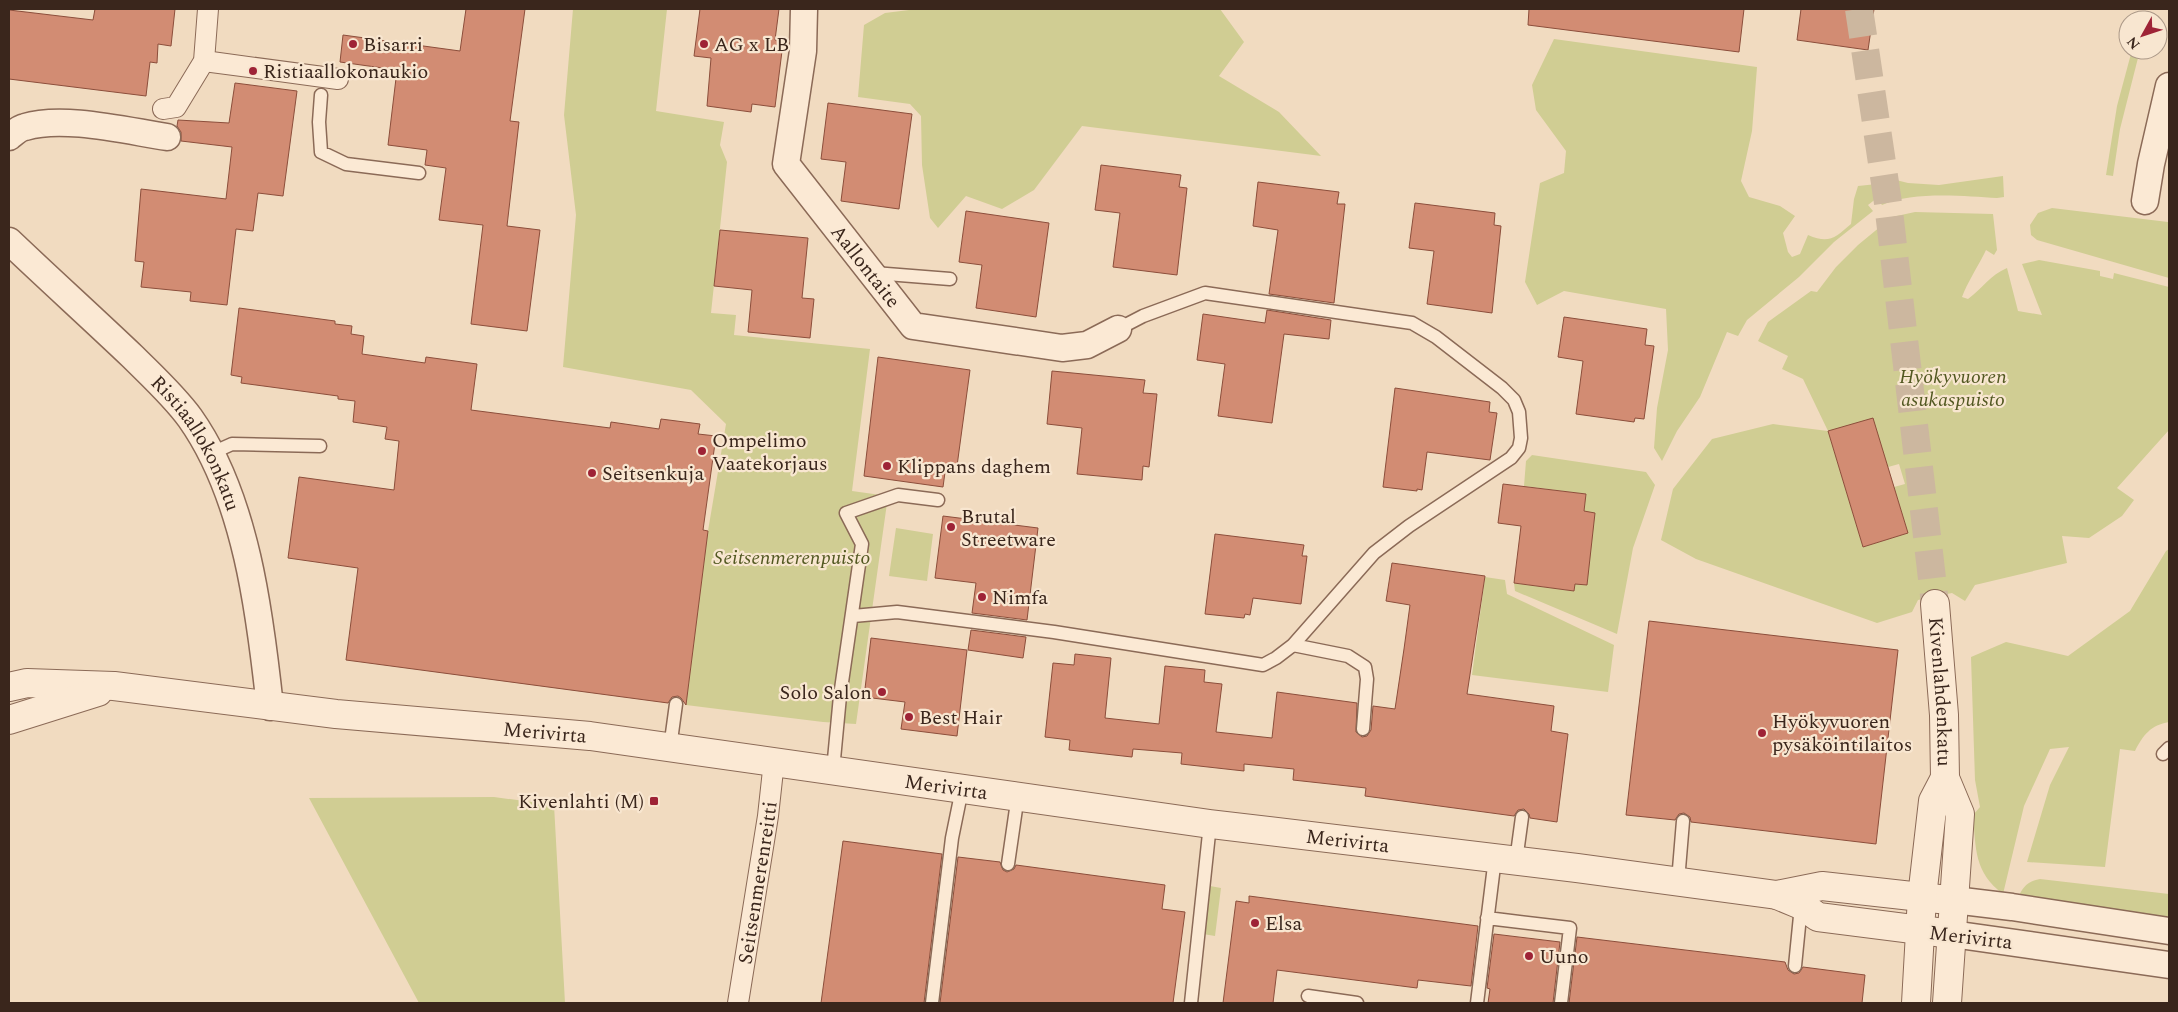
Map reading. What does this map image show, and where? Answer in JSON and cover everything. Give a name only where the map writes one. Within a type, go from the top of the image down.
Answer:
[{"type":"street","points":[[163,109],[176,107],[204,61],[208,9]]},
{"type":"street","name":"Aallontaite","points":[[804,9],[803,51],[786,164],[913,326],[1062,348],[1087,345],[1118,329]]},
{"type":"street","points":[[204,61],[338,79]]},
{"type":"street","points":[[2145,201],[2151,164],[2169,86]]},
{"type":"street","points":[[9,137],[22,127],[43,122],[62,122],[167,137]]},
{"type":"street","name":"Ristiaallokonkatu","points":[[9,241],[160,384],[189,417],[212,453],[232,504],[251,570],[264,646],[270,707]]},
{"type":"street","name":"Kivenlahdenkatu","points":[[1935,604],[1944,715],[1945,778],[1960,814],[1947,1003]]},
{"type":"street","name":"Merivirta","points":[[9,687],[27,683],[114,686],[270,707],[590,736],[962,789],[1018,795],[1210,824],[1678,881],[1789,900],[1818,917],[2169,964]]},
{"type":"street","name":"Merivirta","points":[[9,720],[114,686]]},
{"type":"street","name":"Seitsenmerenreitti","points":[[738,1003],[768,816],[774,761]]},
{"type":"street","name":"Kivenlahdenkatu","points":[[1916,1003],[1922,897],[1933,801],[1945,778]]},
{"type":"street","name":"Merivirta","points":[[1789,900],[1822,886],[2012,907],[2169,931]]},
{"type":"lane","points":[[321,95],[319,122],[321,152],[346,164],[419,173]]},
{"type":"lane","points":[[872,273],[950,279]]},
{"type":"lane","points":[[853,616],[896,612],[1054,632],[1263,665],[1293,646],[1374,553],[1409,526],[1511,458],[1519,448],[1521,438],[1519,412],[1514,400],[1502,388],[1436,337],[1412,323],[1205,293],[1143,316],[1118,329]]},
{"type":"lane","points":[[212,453],[232,444],[320,446]]},
{"type":"lane","points":[[833,770],[862,544],[846,513],[898,495],[938,500]]},
{"type":"lane","points":[[1293,646],[1348,656],[1364,667],[1367,679],[1363,729]]},
{"type":"lane","points":[[670,748],[676,704]]},
{"type":"lane","points":[[932,1003],[952,838],[962,789]]},
{"type":"lane","points":[[1008,864],[1018,795]]},
{"type":"lane","points":[[1477,1003],[1487,918],[1505,860],[1522,817]]},
{"type":"lane","points":[[1678,881],[1683,821]]},
{"type":"lane","points":[[1191,1003],[1210,824]]},
{"type":"lane","points":[[1789,900],[1795,966]]},
{"type":"lane","points":[[1487,918],[1570,928],[1561,1003]]},
{"type":"lane","points":[[1308,996],[1357,1003]]},
{"type":"green space","name":"Seitsenmerenpuisto","points":[[573,9],[667,9],[656,111],[724,122],[720,145],[727,162],[711,313],[736,315],[734,335],[870,349],[852,491],[888,496],[856,724],[823,722],[686,705],[708,531],[726,424],[691,390],[563,367],[576,215],[564,115]]},
{"type":"green space","points":[[917,9],[1220,9],[1244,42],[1219,76],[1279,112],[1321,156],[1082,126],[1034,190],[1002,209],[966,196],[938,228],[930,218],[922,165],[921,116],[910,104],[858,97],[864,25],[885,13]]},
{"type":"green space","points":[[1554,39],[1757,67],[1752,131],[1741,181],[1749,197],[1780,206],[1795,216],[1783,233],[1788,252],[1792,257],[1800,254],[1808,235],[1821,239],[1831,238],[1851,224],[1854,199],[1858,186],[1877,184],[1888,178],[1908,183],[1939,185],[2003,176],[2004,197],[1923,196],[1882,205],[1877,198],[1868,205],[1873,211],[1834,242],[1799,277],[1747,320],[1738,336],[1727,332],[1700,397],[1677,431],[1662,461],[1654,448],[1657,408],[1668,350],[1666,309],[1564,291],[1537,305],[1525,282],[1540,183],[1564,173],[1566,151],[1536,110],[1532,85]]},
{"type":"green space","points":[[2129,60],[2137,60],[2120,129],[2113,176],[2106,175],[2117,106]]},
{"type":"green space","points":[[2052,208],[2168,222],[2169,213],[2169,278],[2037,240],[2031,235],[2030,225],[2038,213]]},
{"type":"green space","name":"Hyökyvuoren asukaspuisto","points":[[1915,212],[1993,214],[1997,250],[1994,255],[1986,250],[1962,297],[1968,299],[1991,278],[2007,268],[2018,311],[2042,315],[2022,264],[2039,260],[2100,271],[2100,276],[2113,279],[2114,273],[2169,287],[2169,430],[2117,488],[2134,500],[2122,516],[2089,538],[2062,536],[2067,563],[1975,585],[1965,601],[1952,593],[1918,600],[1912,612],[1877,623],[1696,559],[1661,540],[1673,489],[1712,439],[1773,424],[1828,431],[1803,379],[1782,369],[1788,356],[1758,341],[1768,322],[1811,291],[1817,292],[1836,267],[1858,245],[1892,217]],"holes":[[[1828,431],[1888,467],[1899,464],[1905,484],[1894,487],[1908,533],[1863,547]]]},
{"type":"green space","points":[[1532,455],[1646,472],[1655,485],[1633,548],[1617,634],[1515,591],[1514,583],[1574,591],[1586,494],[1524,486],[1526,461]]},
{"type":"green space","points":[[896,528],[933,534],[927,581],[889,576]]},
{"type":"green space","points":[[2169,549],[2169,722],[2152,728],[2141,740],[2135,751],[2120,749],[2105,867],[2027,862],[2050,785],[2069,747],[2050,749],[2024,806],[2003,894],[1986,877],[1976,849],[1973,815],[1980,807],[1975,780],[1971,657],[2006,642],[2068,656],[2130,611]]},
{"type":"green space","points":[[1485,577],[1505,580],[1507,594],[1614,645],[1608,692],[1472,675]]},
{"type":"green space","points":[[494,797],[554,805],[565,1003],[419,1003],[309,798]]},
{"type":"green space","points":[[2040,879],[2169,894],[2169,917],[2018,899],[2026,885]]},
{"type":"green space","points":[[1210,886],[1221,888],[1215,936],[1203,934]]},
{"type":"building","points":[[95,9],[175,9],[171,46],[158,44],[157,63],[150,62],[146,96],[9,79],[9,10],[93,20]]},
{"type":"building","points":[[466,9],[525,9],[510,121],[519,122],[507,226],[540,230],[527,331],[471,324],[483,225],[439,220],[446,168],[425,165],[427,150],[388,145],[397,70],[340,62],[343,35],[460,51]]},
{"type":"building","points":[[700,9],[779,9],[775,40],[781,40],[779,51],[782,51],[775,107],[752,104],[751,112],[707,106],[711,58],[694,56]]},
{"type":"building","points":[[1529,9],[1744,9],[1739,52],[1528,25]]},
{"type":"building","points":[[1801,9],[1874,9],[1868,50],[1797,40]]},
{"type":"building","points":[[235,83],[297,91],[283,196],[258,193],[253,231],[236,229],[227,305],[190,301],[191,292],[141,287],[144,262],[135,261],[141,189],[226,199],[232,147],[181,141],[181,132],[177,126],[178,120],[229,123]]},
{"type":"building","points":[[828,103],[912,114],[899,209],[841,201],[846,162],[821,159]]},
{"type":"building","points":[[1101,165],[1181,175],[1179,187],[1187,188],[1177,275],[1113,267],[1120,213],[1095,210]]},
{"type":"building","points":[[1258,182],[1339,192],[1337,204],[1345,204],[1334,303],[1269,294],[1278,230],[1253,226]]},
{"type":"building","points":[[1415,203],[1495,213],[1494,225],[1501,226],[1492,313],[1427,304],[1434,251],[1409,248]]},
{"type":"building","points":[[966,211],[1049,223],[1036,317],[976,308],[982,265],[959,262]]},
{"type":"building","points":[[720,230],[808,238],[802,298],[814,299],[810,338],[748,332],[752,290],[714,286]]},
{"type":"building","points":[[239,308],[335,321],[335,324],[352,326],[351,334],[364,336],[362,354],[425,363],[426,357],[477,364],[471,410],[610,428],[611,422],[659,429],[661,419],[700,424],[698,434],[716,436],[703,530],[708,531],[686,705],[678,696],[672,697],[668,703],[346,660],[358,568],[288,558],[299,477],[394,490],[399,441],[385,439],[387,427],[353,422],[355,401],[338,399],[338,396],[241,383],[242,377],[231,375]]},
{"type":"building","points":[[1267,310],[1331,320],[1329,339],[1284,334],[1272,423],[1218,416],[1225,364],[1197,360],[1203,314],[1265,323]]},
{"type":"building","points":[[1564,317],[1647,329],[1645,345],[1654,346],[1644,419],[1635,418],[1634,422],[1576,414],[1583,361],[1558,357]]},
{"type":"building","points":[[878,357],[970,370],[957,466],[946,465],[943,487],[864,476]]},
{"type":"building","points":[[1052,371],[1145,380],[1143,393],[1157,394],[1149,467],[1143,466],[1142,480],[1077,474],[1082,428],[1047,424]]},
{"type":"building","points":[[1395,388],[1490,402],[1489,412],[1497,413],[1490,460],[1427,452],[1422,490],[1383,487]]},
{"type":"building","points":[[1873,418],[1908,533],[1863,547],[1828,431]]},
{"type":"building","points":[[1503,484],[1586,494],[1584,511],[1595,513],[1587,585],[1575,584],[1574,591],[1514,583],[1521,526],[1498,523]]},
{"type":"building","points":[[943,516],[1038,528],[1027,620],[972,613],[976,583],[935,578]]},
{"type":"building","points":[[1215,534],[1304,545],[1302,556],[1307,556],[1301,604],[1253,598],[1250,615],[1245,614],[1244,618],[1205,614]]},
{"type":"building","points":[[1392,563],[1485,576],[1467,694],[1554,706],[1551,731],[1568,734],[1557,822],[1530,818],[1524,809],[1518,810],[1514,816],[1365,796],[1366,788],[1293,780],[1294,769],[1244,764],[1244,771],[1181,764],[1182,753],[1133,749],[1132,757],[1069,750],[1070,740],[1045,737],[1053,663],[1074,665],[1075,654],[1111,658],[1105,718],[1159,724],[1165,666],[1205,670],[1204,682],[1222,684],[1216,732],[1272,738],[1277,692],[1357,703],[1356,732],[1362,737],[1367,736],[1371,730],[1373,706],[1395,709],[1404,649],[1410,605],[1386,601]]},
{"type":"building","name":"Hyökyvuoren pysäköintilaitos","points":[[1649,621],[1898,650],[1876,844],[1691,822],[1690,817],[1684,813],[1679,814],[1675,820],[1626,815]]},
{"type":"building","points":[[971,630],[1026,637],[1023,658],[968,650]]},
{"type":"building","points":[[871,638],[967,650],[957,736],[901,729],[905,702],[864,697]]},
{"type":"building","points":[[843,841],[942,854],[924,1003],[821,1003]]},
{"type":"building","points":[[958,857],[1000,862],[1003,870],[1007,872],[1014,869],[1016,865],[1165,885],[1162,909],[1185,912],[1173,1003],[940,1003]]},
{"type":"building","points":[[1249,896],[1478,926],[1471,986],[1418,980],[1417,988],[1277,970],[1273,1003],[1223,1003],[1236,901],[1249,903]]},
{"type":"building","points":[[1494,934],[1560,942],[1553,1003],[1488,1003],[1490,989],[1487,988]]},
{"type":"building","points":[[1577,937],[1785,962],[1788,970],[1794,974],[1799,973],[1803,967],[1865,975],[1862,1003],[1569,1003]]},
{"type":"tunnel","points":[[1859,9],[1888,203],[1935,604]]},
{"type":"place","name":"Bisarri","points":[[353,44]]},
{"type":"place","name":"AG x LB","points":[[704,44]]},
{"type":"place","name":"Ristiaallokonaukio","points":[[253,71]]},
{"type":"place","name":"Ompelimo Vaatekorjaus","points":[[702,451]]},
{"type":"place","name":"Klippans daghem","points":[[887,466]]},
{"type":"place","name":"Seitsenkuja","points":[[592,473]]},
{"type":"place","name":"Brutal Streetware","points":[[951,527]]},
{"type":"place","name":"Nimfa","points":[[982,597]]},
{"type":"place","name":"Solo Salon","points":[[882,692]]},
{"type":"place","name":"Best Hair","points":[[909,717]]},
{"type":"place","name":"Hyökyvuoren pysäköintilaitos","points":[[1762,733]]},
{"type":"place","name":"Kivenlahti (M)","points":[[654,801]]},
{"type":"place","name":"Elsa","points":[[1255,923]]},
{"type":"place","name":"Uuno","points":[[1529,956]]}]
